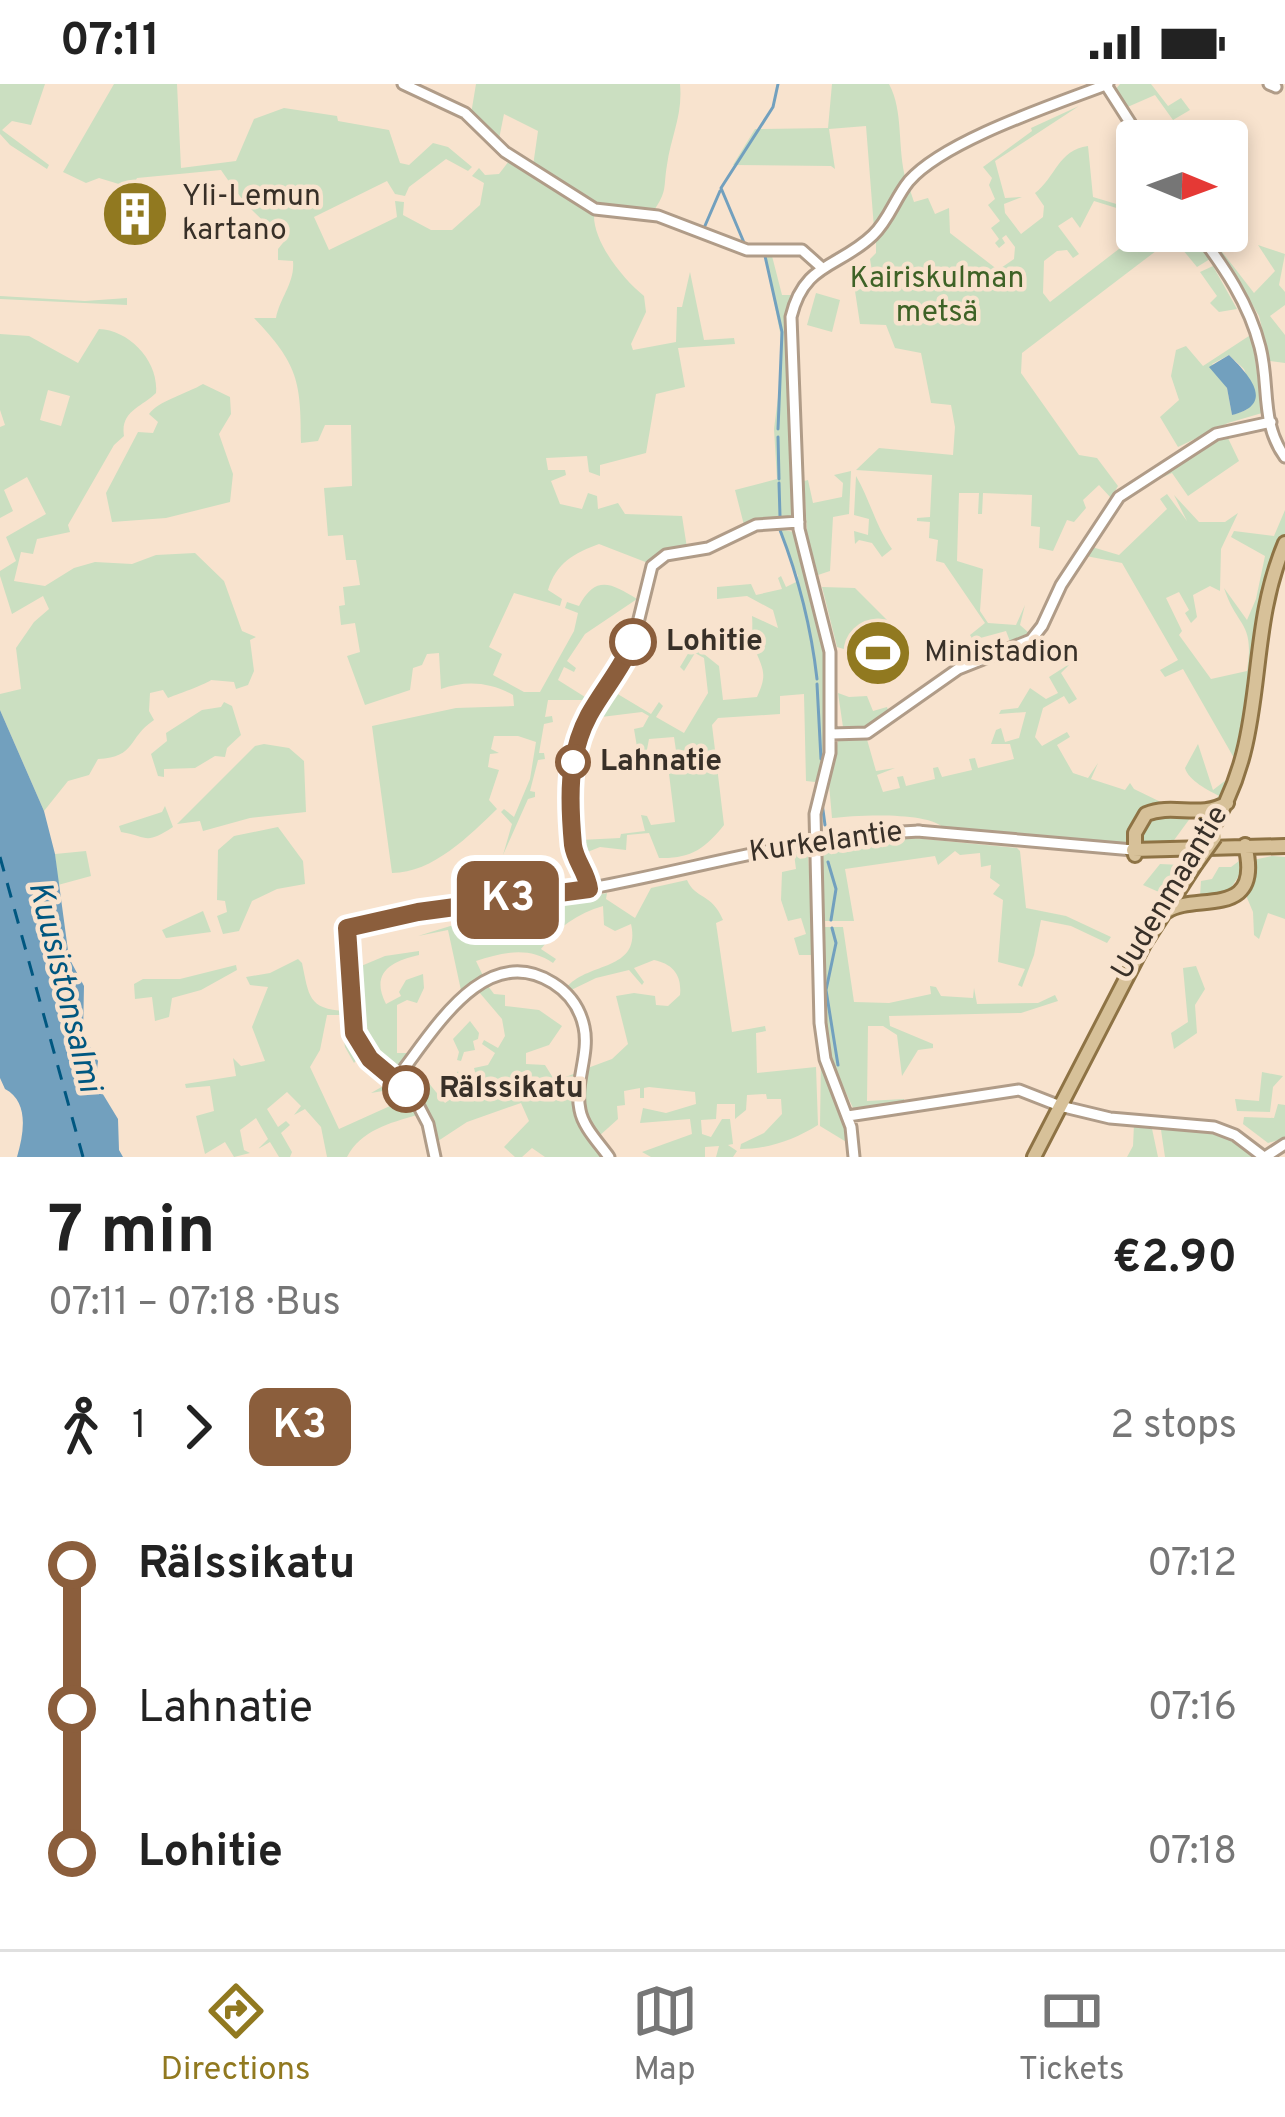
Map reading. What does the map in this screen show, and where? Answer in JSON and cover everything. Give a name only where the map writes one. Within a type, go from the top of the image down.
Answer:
[{"type":"main road","name":"Uudenmaantie","points":[[1210,837],[1247,750],[1267,603],[1285,543]]},
{"type":"main road","name":"Uudenmaantie","points":[[1057,1105],[1141,934],[1242,788],[1254,750],[1274,604],[1285,564]]},
{"type":"main road","points":[[1133,846],[1142,818],[1154,811],[1207,812],[1228,803]]},
{"type":"main road","points":[[1133,846],[1148,819],[1167,813],[1198,817],[1210,837]]},
{"type":"main road","name":"Kurkelantie","points":[[1133,846],[1245,853],[1285,849]]},
{"type":"main road","name":"Kurkelantie","points":[[1133,846],[1245,853]]},
{"type":"main road","points":[[1189,868],[1190,892],[1216,898],[1235,888],[1245,853]]},
{"type":"main road","points":[[1158,919],[1179,904],[1231,898],[1245,877],[1245,853]]},
{"type":"main road","name":"Uudenmaantie","points":[[1030,1157],[1189,868]]},
{"type":"street","points":[[403,84],[465,113],[505,152],[595,209],[650,214],[747,250],[802,250],[821,267]]},
{"type":"street","points":[[854,1157],[848,1116],[822,1044],[813,837],[831,734],[827,627],[805,559],[799,522],[790,328],[799,295],[821,267],[873,236],[910,181],[926,168],[1001,125],[1107,84],[1129,120]]},
{"type":"street","points":[[1213,252],[1248,311],[1262,357],[1269,422],[1285,454]]},
{"type":"street","points":[[831,734],[853,736],[871,731],[958,669],[1031,640],[1119,497],[1216,434],[1269,422]]},
{"type":"street","points":[[578,861],[570,794],[574,752],[589,716],[631,648],[652,566],[666,555],[708,548],[756,525],[799,522]]},
{"type":"street","name":"Kurkelantie","points":[[396,1079],[367,1055],[354,1033],[347,928],[418,912],[589,887],[813,837],[920,831],[1076,851],[1133,846]]},
{"type":"street","points":[[435,1157],[426,1118],[396,1079],[441,1017],[470,992],[506,975],[544,978],[568,996],[581,1016],[586,1040],[579,1109],[609,1157]]},
{"type":"street","points":[[848,1116],[907,1110],[1003,1090],[1125,1120],[1214,1126],[1265,1157],[1285,1144]]},
{"type":"green space","points":[[0,84],[45,84],[31,125],[12,121],[2,130],[49,165],[47,169],[0,134]]},
{"type":"green space","points":[[114,84],[177,84],[181,168],[236,161],[254,119],[284,108],[389,130],[400,163],[409,165],[433,143],[448,147],[472,167],[468,171],[446,159],[409,187],[405,196],[395,194],[387,181],[314,217],[329,250],[397,217],[395,201],[404,202],[403,215],[431,230],[452,230],[480,205],[484,183],[472,176],[479,168],[485,175],[499,174],[509,161],[594,216],[611,260],[644,296],[646,312],[631,344],[633,350],[676,342],[677,307],[682,307],[690,272],[704,340],[734,338],[735,344],[678,348],[685,387],[656,394],[646,453],[600,465],[600,476],[589,472],[587,456],[546,458],[548,470],[565,470],[566,475],[551,481],[560,504],[582,509],[588,493],[597,496],[598,509],[618,503],[625,514],[682,516],[687,548],[661,553],[648,563],[599,544],[574,555],[556,573],[548,590],[562,599],[560,606],[514,593],[489,647],[502,654],[493,675],[524,692],[540,692],[574,631],[578,613],[565,608],[567,602],[579,606],[592,589],[605,585],[637,599],[585,634],[567,661],[576,668],[574,672],[564,667],[558,680],[593,702],[548,700],[545,717],[552,716],[553,722],[544,724],[539,753],[545,759],[538,760],[530,791],[535,797],[528,799],[503,855],[512,824],[501,812],[504,809],[514,817],[530,779],[536,742],[518,736],[494,736],[491,749],[499,753],[490,754],[488,767],[499,770],[489,800],[497,809],[436,860],[392,873],[372,726],[456,708],[514,706],[513,695],[478,684],[441,689],[439,653],[427,654],[422,665],[413,668],[410,690],[365,705],[347,656],[360,652],[355,623],[341,625],[339,606],[345,605],[343,587],[360,585],[356,560],[346,560],[343,535],[328,536],[324,488],[352,486],[351,425],[325,425],[318,441],[301,443],[294,374],[280,348],[254,318],[276,318],[290,283],[293,261],[278,260],[278,249],[286,239],[284,228],[272,228],[257,215],[221,170],[137,178],[132,188],[99,178],[86,183],[63,172]]},
{"type":"green space","points":[[476,84],[680,84],[664,189],[653,212],[594,205],[533,166],[538,131],[504,114],[498,144],[471,114]]},
{"type":"green space","points":[[832,84],[889,84],[894,95],[906,180],[874,228],[866,126],[829,129],[835,169],[733,165],[755,129],[828,128]]},
{"type":"green space","points":[[1120,84],[1151,84],[1168,106],[1181,98],[1190,110],[1173,120],[1155,95],[1123,109],[1115,90]]},
{"type":"green space","name":"Kairiskulman metsä","points":[[1079,106],[995,161],[1005,198],[1022,197],[1004,204],[1021,234],[1043,217],[1044,206],[1035,193],[1064,158],[1078,149],[1088,146],[1093,197],[1116,204],[1116,208],[1094,201],[1080,228],[1072,217],[1058,226],[1079,254],[1073,258],[1067,250],[1057,251],[1044,261],[1043,293],[1050,302],[1116,251],[1155,252],[1022,353],[1021,373],[1079,455],[1097,458],[1118,486],[1111,498],[1099,485],[1083,500],[1086,508],[1074,522],[1067,520],[1053,551],[1039,548],[1040,527],[1031,526],[1032,495],[983,493],[982,514],[978,514],[979,493],[959,493],[957,561],[983,569],[980,611],[988,623],[1016,625],[1025,605],[1020,625],[1029,633],[1011,644],[1006,631],[973,640],[970,635],[985,623],[944,563],[936,561],[938,540],[929,538],[930,522],[917,521],[930,517],[932,475],[856,470],[879,448],[953,455],[955,427],[951,405],[931,403],[921,353],[895,348],[886,325],[860,324],[855,291],[874,284],[870,259],[876,253],[876,242],[910,190],[914,202],[928,198],[935,214],[949,208],[950,233],[998,270],[1014,259],[1015,247],[1006,235],[999,248],[995,243],[999,239],[991,228],[1000,221],[988,205],[995,199],[989,185],[992,178],[983,167],[1031,128]]},
{"type":"green space","points":[[1258,245],[1285,254],[1279,285],[1285,292],[1285,305],[1270,316],[1285,335],[1285,363],[1270,361],[1259,316],[1221,252],[1254,293],[1275,271]]},
{"type":"green space","name":"Kairiskulman metsä","points":[[1185,252],[1206,252],[1210,259],[1197,267]]},
{"type":"green space","points":[[772,256],[782,295],[795,295],[789,461],[795,519],[744,525],[735,490],[777,479],[774,429],[782,366],[765,257]]},
{"type":"green space","points":[[1213,266],[1237,309],[1219,312],[1210,303],[1217,296],[1200,272]]},
{"type":"green space","points":[[816,293],[840,300],[832,332],[807,325]]},
{"type":"green space","points":[[127,298],[127,305],[0,299],[85,301]]},
{"type":"green space","points":[[99,329],[121,335],[147,359],[156,393],[125,421],[124,436],[114,445],[68,525],[70,532],[37,539],[33,554],[21,552],[14,581],[45,586],[74,568],[95,562],[132,564],[156,555],[195,553],[224,581],[242,631],[256,637],[250,640],[254,671],[248,685],[236,689],[234,682],[211,680],[168,698],[163,690],[150,693],[149,711],[154,720],[126,751],[98,759],[89,775],[68,781],[44,811],[0,710],[0,694],[21,689],[16,648],[49,609],[43,596],[12,614],[0,576],[0,571],[16,561],[6,537],[46,514],[27,477],[4,490],[13,511],[0,518],[0,427],[5,425],[0,410],[0,334],[29,336],[78,363]],"holes":[[[48,390],[70,396],[61,426],[40,420]]]},
{"type":"green space","points":[[1252,334],[1262,413],[1178,447],[1160,417],[1179,400],[1171,376],[1176,350],[1186,346],[1203,366]],"holes":[[[1229,355],[1244,369],[1255,398],[1246,410],[1232,415],[1227,388],[1212,364]]]},
{"type":"green space","points":[[203,384],[230,397],[231,414],[219,434],[233,474],[230,502],[166,518],[112,522],[106,493],[138,432],[153,433],[158,422],[149,414]]},
{"type":"green space","points":[[1221,434],[1227,436],[1239,461],[1188,496],[1172,473],[1161,478],[1159,475]]},
{"type":"green space","points":[[851,471],[849,514],[833,517],[830,571],[818,575],[807,534],[804,481],[808,480],[813,503],[842,497],[843,483],[834,475]]},
{"type":"green space","points":[[856,476],[892,549],[882,557],[872,543],[859,540],[855,544],[854,531],[868,535],[869,519],[854,515]]},
{"type":"green space","points":[[1167,494],[1187,521],[1174,495],[1199,522],[1225,522],[1238,513],[1221,549],[1220,591],[1210,586],[1193,595],[1197,617],[1191,623],[1179,592],[1166,598],[1182,631],[1179,635],[1211,679],[1247,671],[1247,633],[1224,588],[1247,620],[1265,556],[1231,537],[1234,531],[1274,536],[1285,510],[1285,539],[1249,717],[1224,801],[1201,811],[1219,796],[1187,773],[1185,768],[1198,744],[1213,790],[1226,780],[1234,758],[1183,669],[1165,677],[1160,670],[1178,660],[1122,563],[1086,556],[1092,547],[1119,555],[1167,509],[1160,499]]},
{"type":"green space","points":[[778,529],[794,532],[826,637],[828,740],[819,777],[815,782],[806,781],[804,694],[780,696],[780,714],[718,718],[712,725],[724,825],[703,846],[680,857],[659,858],[649,833],[627,835],[626,850],[600,847],[580,855],[580,840],[645,831],[641,815],[651,825],[675,822],[669,774],[679,771],[674,737],[649,739],[644,765],[640,765],[634,729],[643,727],[649,716],[642,712],[593,718],[611,690],[651,714],[659,702],[663,706],[656,717],[684,733],[708,693],[704,658],[695,653],[684,671],[680,667],[701,632],[704,654],[719,666],[723,700],[757,697],[763,672],[753,644],[752,616],[778,628],[773,610],[747,596],[717,599],[717,587],[751,584],[756,595],[782,589],[781,576],[786,587],[796,582],[798,576]]},
{"type":"green space","points":[[822,587],[855,588],[903,636],[905,647],[893,651],[886,645],[854,652],[837,647]]},
{"type":"green space","points":[[1071,663],[1061,673],[1077,699],[1069,704],[1064,696],[1043,708],[1035,737],[1042,746],[1067,732],[1070,737],[1057,745],[1073,773],[1088,778],[1098,763],[1091,779],[1125,790],[1130,783],[1169,806],[1157,807],[1126,845],[945,829],[909,817],[832,818],[829,784],[838,741],[866,736],[876,771],[895,768],[877,775],[883,792],[900,788],[897,777],[903,776],[906,786],[935,779],[933,768],[938,767],[942,777],[972,770],[969,759],[975,758],[978,768],[1014,759],[1010,744],[991,744],[1001,728],[1005,742],[1019,738],[1026,712],[999,714],[1001,710],[1018,708],[1030,688],[1046,699],[1058,693],[1049,677]]},
{"type":"green space","points":[[838,693],[867,696],[873,711],[888,710],[864,727],[843,727]]},
{"type":"green space","points":[[224,702],[232,706],[241,735],[227,748],[225,757],[215,756],[195,768],[164,769],[164,777],[158,776],[151,754],[167,741],[166,733]]},
{"type":"green space","points":[[255,746],[289,748],[304,761],[306,812],[250,818],[203,831],[200,821],[177,824]]},
{"type":"green space","points":[[165,806],[173,827],[164,833],[147,838],[121,832],[119,826],[162,812]]},
{"type":"green space","points":[[1165,815],[1191,817],[1169,847],[1146,847],[1140,842],[1145,824]]},
{"type":"green space","points":[[278,827],[303,861],[305,884],[277,889],[252,901],[239,931],[223,934],[217,916],[227,912],[225,901],[217,900],[218,850],[234,836]]},
{"type":"green space","points":[[914,838],[1017,848],[1026,908],[1066,916],[1111,937],[1107,943],[1071,926],[1041,920],[1034,955],[1022,987],[1018,985],[1025,969],[998,962],[1003,900],[993,894],[1000,885],[990,878],[991,865],[981,867],[980,853],[955,851],[938,865],[935,856],[845,869],[854,921],[820,921],[818,843]]},
{"type":"green space","points":[[86,851],[91,876],[58,885],[55,854]]},
{"type":"green space","points":[[808,851],[813,955],[799,955],[794,938],[806,934],[801,918],[788,921],[781,900],[782,872],[796,869],[794,854]]},
{"type":"green space","points":[[1285,857],[1285,919],[1268,913],[1259,939],[1254,935],[1253,912],[1245,893],[1253,860]]},
{"type":"green space","points":[[1239,861],[1240,874],[1227,894],[1200,896],[1201,881],[1212,879],[1219,867]]},
{"type":"green space","points":[[1160,864],[1181,865],[1161,893],[1143,885]]},
{"type":"green space","points":[[687,880],[723,920],[716,923],[732,1032],[765,1026],[766,1031],[756,1033],[757,1073],[816,1067],[818,1125],[800,1135],[740,1149],[782,1114],[781,1099],[767,1099],[766,1094],[747,1095],[746,1110],[735,1119],[735,1104],[717,1104],[716,1119],[701,1120],[702,1134],[711,1137],[722,1119],[730,1119],[733,1144],[728,1145],[737,1151],[733,1157],[716,1157],[719,1146],[705,1147],[705,1157],[651,1157],[642,1152],[692,1134],[690,1119],[640,1123],[643,1108],[666,1113],[696,1104],[695,1092],[649,1087],[640,1098],[640,1088],[624,1091],[625,1105],[617,1106],[618,1119],[598,1137],[582,1109],[585,1069],[612,1059],[628,1044],[616,996],[655,996],[656,1005],[668,1006],[680,995],[675,972],[654,960],[634,968],[642,985],[629,970],[565,990],[584,974],[628,951],[631,924],[615,931],[604,925],[603,906],[594,909],[569,922],[541,949],[556,959],[553,963],[516,952],[476,961],[485,980],[462,995],[448,930],[418,936],[473,919],[607,893],[606,899],[635,918],[651,888]]},
{"type":"green space","points":[[203,911],[211,932],[166,938],[162,930]]},
{"type":"green space","points":[[820,927],[843,927],[854,1002],[889,1003],[931,994],[930,986],[941,996],[973,998],[974,988],[977,1004],[1038,1003],[1055,995],[1058,1001],[1021,1013],[889,1016],[890,1026],[933,1044],[933,1048],[918,1050],[902,1076],[897,1035],[883,1026],[868,1026],[867,1101],[904,1099],[904,1105],[853,1108],[828,1054]]},
{"type":"green space","points":[[419,951],[386,970],[380,984],[386,1004],[401,996],[406,980],[423,974],[424,988],[417,1003],[407,1000],[397,1005],[397,1053],[411,1053],[399,1073],[373,1051],[360,1029],[354,969],[385,956]]},
{"type":"green space","points":[[298,959],[312,999],[345,1011],[349,1035],[360,1056],[354,1063],[345,1047],[340,1015],[327,1015],[320,1050],[310,1067],[339,1129],[390,1106],[383,1091],[371,1093],[385,1085],[363,1059],[366,1057],[417,1106],[417,1115],[368,1134],[347,1157],[327,1157],[321,1127],[305,1109],[294,1115],[301,1106],[287,1092],[267,1109],[278,1127],[286,1121],[290,1125],[281,1133],[292,1152],[290,1157],[279,1157],[270,1142],[258,1149],[268,1139],[256,1118],[240,1130],[244,1150],[250,1153],[234,1157],[225,1142],[205,1154],[196,1116],[214,1111],[210,1086],[186,1088],[185,1084],[236,1076],[233,1058],[241,1066],[265,1061],[252,1027],[268,987],[250,985],[246,977],[270,973]]},
{"type":"green space","points":[[236,965],[237,970],[201,990],[172,998],[169,1017],[155,1021],[152,997],[135,999],[134,984],[143,979],[180,979]]},
{"type":"green space","points":[[1196,966],[1205,989],[1195,1005],[1197,1033],[1174,1049],[1171,1033],[1188,1022],[1183,968]]},
{"type":"green space","points":[[488,986],[494,994],[505,995],[505,1006],[539,1010],[562,1026],[549,1045],[526,1053],[526,1064],[545,1065],[555,1081],[576,1073],[575,1115],[602,1157],[545,1157],[532,1148],[515,1157],[504,1147],[529,1121],[521,1103],[467,1122],[438,1141],[428,1112],[404,1078],[414,1065],[445,1103],[459,1093],[458,1071],[463,1091],[479,1088],[474,1068],[488,1065],[495,1053],[482,1044],[484,1040],[498,1048],[505,1036],[502,1019],[479,992]]},
{"type":"green space","points":[[470,1021],[479,1033],[473,1041],[475,1050],[457,1060],[453,1039]]},
{"type":"green space","points":[[821,1057],[848,1125],[848,1143],[820,1126]]},
{"type":"green space","points":[[1262,1072],[1283,1076],[1273,1087],[1270,1112],[1237,1111],[1235,1099],[1259,1101]]},
{"type":"green space","points":[[1278,1104],[1285,1105],[1285,1138],[1268,1143],[1243,1124],[1244,1117],[1274,1118]]},
{"type":"green space","points":[[1134,1124],[1151,1124],[1158,1157],[1127,1157]]},
{"type":"green space","points":[[1161,1130],[1214,1133],[1257,1157],[1165,1157]]},
{"type":"water","points":[[1229,355],[1250,379],[1256,396],[1246,410],[1232,415],[1227,388],[1209,367]]},
{"type":"water","name":"Kuusistonsalmi","points":[[0,710],[44,811],[55,854],[69,958],[84,986],[83,1035],[98,1061],[101,1091],[118,1119],[123,1157],[17,1157],[21,1109],[0,1078]]},
{"type":"waterway","points":[[745,245],[721,188],[773,107],[778,84]]},
{"type":"waterway","points":[[704,228],[720,191]]},
{"type":"waterway","points":[[765,256],[782,332],[778,429]]},
{"type":"waterway","points":[[778,437],[779,479]]},
{"type":"waterway","points":[[779,483],[780,516]]},
{"type":"waterway","points":[[780,530],[803,603],[817,679]]},
{"type":"waterway","points":[[817,684],[821,759]]},
{"type":"waterway","points":[[822,803],[825,825]]},
{"type":"waterway","points":[[828,862],[836,889],[831,920]]},
{"type":"waterway","points":[[832,928],[836,943],[826,990],[838,1065]]},
{"type":"ferry route","points":[[0,857],[83,1157]]},
{"type":"bus line","name":"K3","points":[[406,1089],[370,1059],[354,1033],[347,928],[418,912],[589,889],[574,854],[573,758],[589,716],[633,642]]},
{"type":"place","name":"Yli-Lemun kartano","points":[[135,214]]},
{"type":"place","name":"Lohitie","points":[[633,642]]},
{"type":"place","name":"Ministadion","points":[[878,653]]},
{"type":"place","name":"Lahnatie","points":[[573,762]]},
{"type":"place","name":"Rälssikatu","points":[[406,1089]]}]
